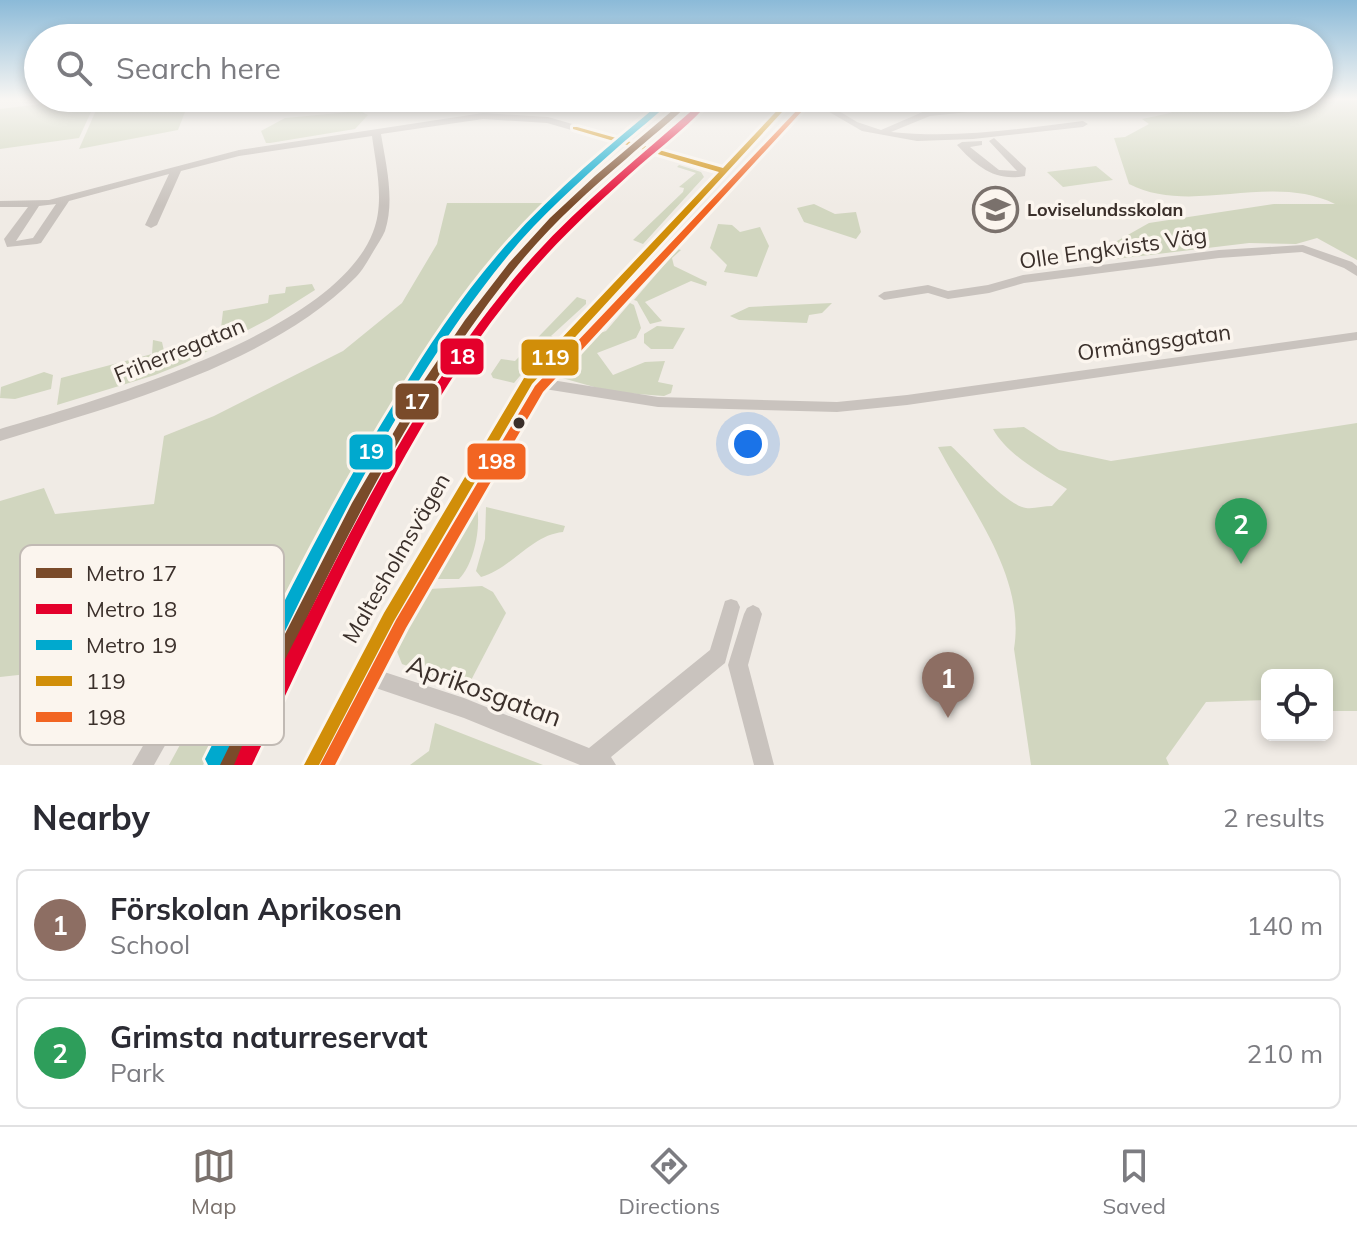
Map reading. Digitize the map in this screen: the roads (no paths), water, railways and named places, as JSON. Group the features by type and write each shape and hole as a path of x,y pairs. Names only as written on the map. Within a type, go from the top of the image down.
{"street":[{"path":"0,204 35,204 65,199 239,153 364,135"},
{"name":"Friherregatan","path":"0,435 208,365 260,340 305,312 337,287 365,256 378,234 383,180 376,135"},
{"path":"599,135 725,171"},
{"name":"Maltesholmsvägen","path":"311,765 358,673 528,381 758,135"},
{"path":"900,135 992,137 1022,170 1021,174 999,176 962,145 992,137 1008,135"},
{"path":"151,225 177,169"},
{"path":"35,204 10,239 11,245 37,241 65,199"},
{"name":"Olle Engkvists Väg","path":"884,296 928,289 948,295 989,289 1023,279 1259,249 1303,248 1352,269"},
{"name":"Ormängsgatan","path":"528,381 658,402 837,407 907,400 1357,336"},
{"name":"Aprikosgatan","path":"358,673 464,708 599,762 718,656 731,607"},
{"path":"753,614 738,665 764,765"},
{"path":"142,765 154,745"}],"metro line":[{"name":"19","path":"284,618 380,436 458,314 521,234 628,135"},
{"name":"17","path":"284,650 356,507 429,382 469,322 513,265 554,220 648,135"},
{"name":"18","path":"284,681 405,446 482,327 526,271 567,228 670,135"},
{"name":"19","path":"214,759 221,745"},
{"name":"17","path":"227,765 237,745"},
{"name":"18","path":"243,765 253,745"}],"place":[{"name":"Loviselundsskolan","path":"996,210"},
{"name":"Grimsta naturreservat","path":"1241,564"},
{"name":"Förskolan Aprikosen","path":"948,718"}]}
